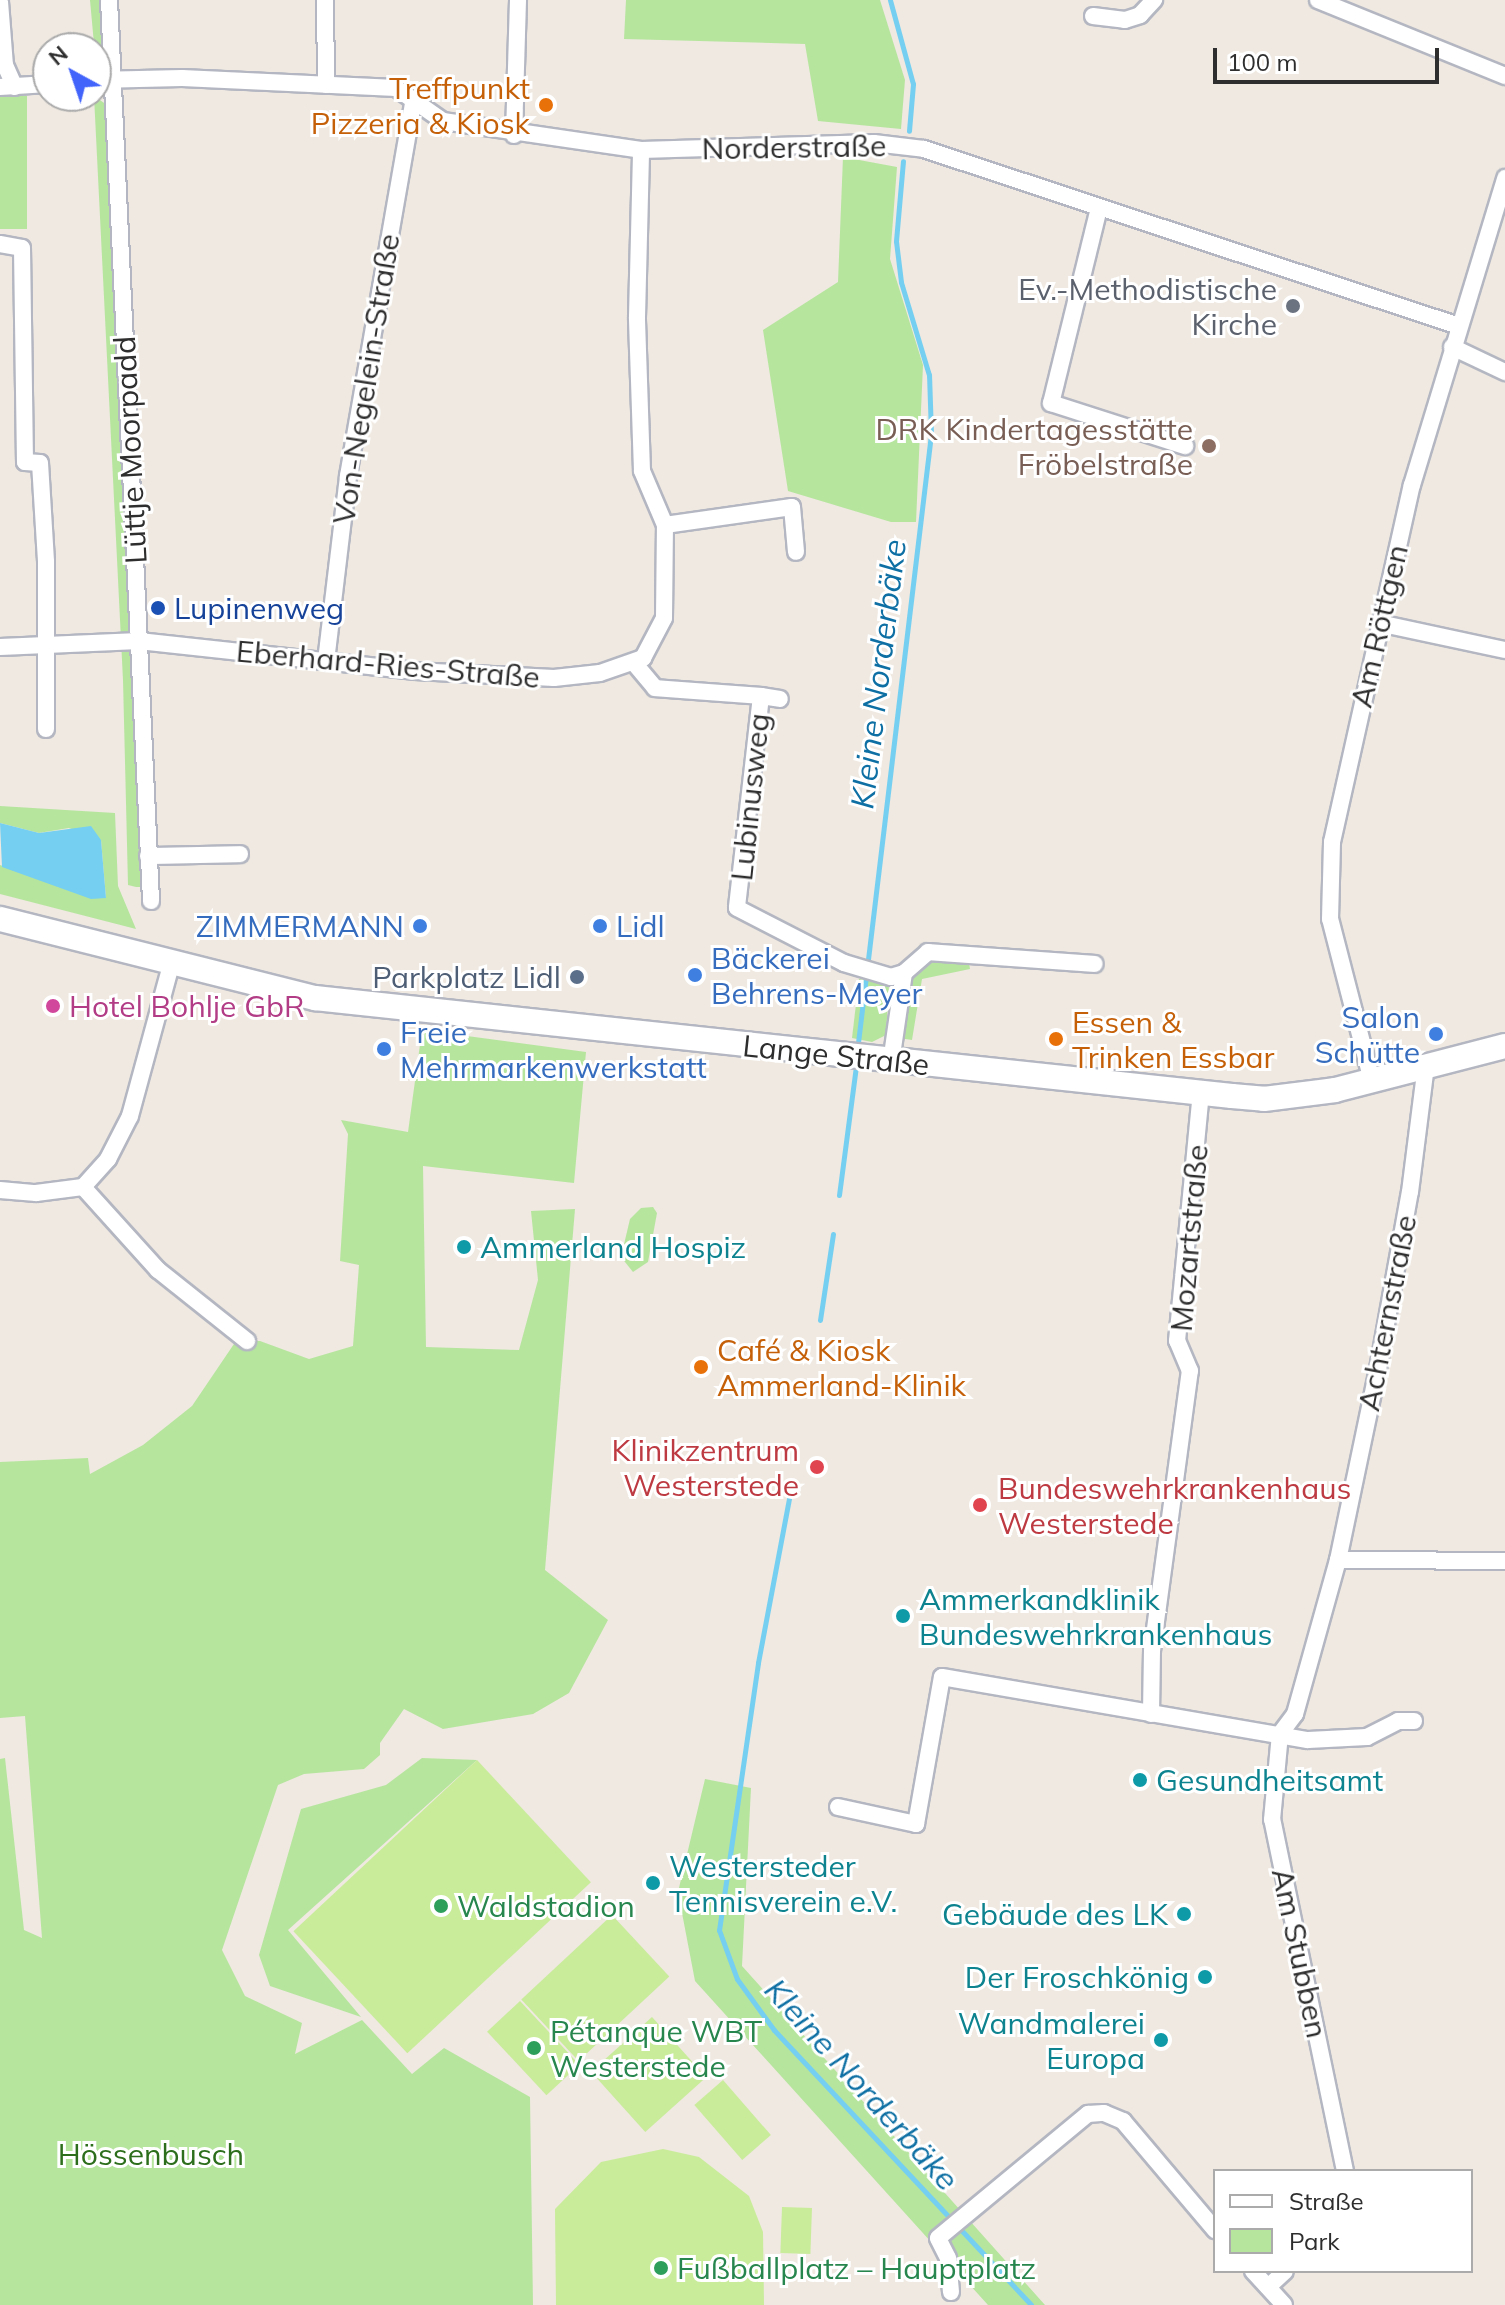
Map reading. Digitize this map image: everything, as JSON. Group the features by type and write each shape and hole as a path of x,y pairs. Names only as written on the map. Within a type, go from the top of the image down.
{"street":[{"name":"Lüttje Moorpadd","path":"107,32 109,0"},
{"path":"325,0 326,85"},
{"path":"514,135 518,0"},
{"path":"1093,16 1125,20 1140,15 1154,0"},
{"path":"1318,0 1505,76"},
{"path":"0,2 7,87 32,85"},
{"name":"Norderstraße","path":"112,79 396,88 443,121 514,135 641,150 887,144 924,149 1459,326"},
{"name":"Von-Negelein-Straße","path":"326,661 348,476 414,99"},
{"name":"Lüttje Moorpadd","path":"107,112 139,641 151,901"},
{"path":"635,664 654,646 664,618 665,525 642,471 637,317 641,150"},
{"name":"Am Röttgen","path":"1372,1081 1335,945 1328,883 1332,842 1379,623 1452,347 1505,178"},
{"path":"1099,208 1051,403 1185,446"},
{"path":"0,244 22,248 25,462 40,463 47,644 46,729"},
{"path":"1452,347 1505,372"},
{"path":"665,525 792,507 796,552"},
{"path":"1379,623 1505,650"},
{"path":"0,647 139,641"},
{"name":"Eberhard-Ries-Straße","path":"139,641 326,661 554,678 635,664"},
{"name":"Lubinusweg","path":"635,664 655,688 780,699"},
{"name":"Lubinusweg","path":"761,696 737,908 852,965 883,974 904,973"},
{"path":"148,856 240,854"},
{"name":"Lange Straße","path":"0,919 168,964 328,1000 1201,1094 1264,1099 1372,1081 1505,1046"},
{"path":"886,1061 904,973 928,952 1095,964"},
{"path":"0,1190 36,1193 83,1187 108,1159 130,1116 168,964"},
{"name":"Achternstraße","path":"1338,1560 1403,1237 1426,1066"},
{"name":"Mozartstraße","path":"1151,1714 1152,1651 1190,1371 1177,1341 1201,1094"},
{"path":"83,1187 158,1270 247,1341"},
{"path":"1338,1560 1505,1561"},
{"name":"Am Stubben","path":"1338,1560 1295,1714 1280,1734 1272,1820 1345,2169"},
{"path":"838,1807 916,1824 942,1677 1280,1734 1346,1740 1367,1737 1398,1721 1414,1721"},
{"path":"951,2292 948,2258 938,2238 1069,2126 1088,2114 1104,2113 1123,2121 1213,2228"},
{"path":"1255,2273 1284,2305"},
{"path":"1268,2287 1283,2273"}],"green space":[{"path":"90,0 101,0 102,32 93,32"},
{"path":"626,0 880,0 905,80 901,129 818,121 805,44 624,39"},
{"path":"0,96 27,96 27,229 0,229"},
{"path":"95,112 107,112 146,887 128,885 123,680"},
{"path":"843,157 897,167 890,259 923,365 916,522 891,522 788,491 763,330 838,282"},
{"path":"0,806 115,813 118,886 136,929 0,894 0,865 91,898 106,898 101,840 69,828 39,833 0,823"},
{"path":"931,959 969,963 970,969 922,979 912,1040 899,1038 910,976"},
{"path":"859,979 889,985 886,1035 872,1042 852,1038"},
{"name":"Hössenbusch","path":"422,1030 586,1052 574,1183 423,1166 426,1347 519,1350 538,1280 531,1211 575,1209 545,1570 608,1620 569,1693 533,1714 443,1729 404,1709 380,1743 380,1755 364,1769 304,1774 278,1785 222,1950 245,1996 302,2023 295,2054 362,2020 412,2074 444,2048 530,2097 533,2305 0,2305 0,1759 5,1758 24,1930 42,1938 25,1716 0,1718 0,1462 88,1458 90,1474 143,1445 192,1406 236,1341 260,1341 309,1359 353,1346 359,1265 340,1261 348,1134 341,1120 408,1132"},
{"path":"653,1207 657,1213 648,1262 633,1272 621,1257 630,1219 641,1208"},
{"path":"422,1758 477,1760 288,1930 361,2017 270,1986 259,1955 301,1809 386,1785"},
{"name":"Waldstadion","path":"477,1760 591,1882 407,2053 293,1931"},
{"path":"705,1779 751,1788 742,1966 1045,2305 988,2305 695,1981 678,1892"},
{"path":"612,1915 669,1976 579,2061 521,2000"},
{"name":"Pétanque WBT Westerstede","path":"520,2001 579,2065 546,2095 487,2032"},
{"path":"652,2017 706,2077 645,2132 591,2072"},
{"path":"723,2080 771,2135 742,2160 694,2105"},
{"path":"663,2149 699,2157 749,2196 763,2232 764,2305 556,2305 555,2209 601,2162"},
{"path":"782,2207 812,2208 810,2254 780,2253"}],"water":[{"path":"0,823 39,833 91,826 101,840 106,898 91,899 2,867"}],"waterway":[{"name":"Kleine Norderbäke","path":"890,0 913,84 909,131"},
{"name":"Kleine Norderbäke","path":"857,1051 931,434 929,375 901,282 896,241 903,161"},
{"name":"Kleine Norderbäke","path":"839,1195 856,1065"},
{"name":"Kleine Norderbäke","path":"820,1320 833,1234"},
{"name":"Kleine Norderbäke","path":"791,1488 758,1663 719,1930 737,1979 774,2030 1031,2305"}],"place":[{"name":"Treffpunkt Pizzeria & Kiosk","path":"546,105"},
{"name":"Ev.-Methodistische Kirche","path":"1293,306"},
{"name":"DRK Kindertagesstätte Fröbelstraße","path":"1209,446"},
{"name":"Lupinenweg","path":"158,608"},
{"name":"ZIMMERMANN","path":"420,926"},
{"name":"Lidl","path":"600,926"},
{"name":"Bäckerei Behrens-Meyer","path":"695,975"},
{"name":"Parkplatz Lidl","path":"577,977"},
{"name":"Hotel Bohlje GbR","path":"53,1006"},
{"name":"Salon Schütte","path":"1436,1034"},
{"name":"Essen & Trinken Essbar","path":"1056,1039"},
{"name":"Freie Mehrmarkenwerkstatt","path":"384,1049"},
{"name":"Ammerland Hospiz","path":"464,1247"},
{"name":"Café & Kiosk Ammerland-Klinik","path":"701,1367"},
{"name":"Klinikzentrum Westerstede","path":"817,1467"},
{"name":"Bundeswehrkrankenhaus Westerstede","path":"980,1505"},
{"name":"Ammerkandklinik Bundeswehrkrankenhaus","path":"903,1616"},
{"name":"Gesundheitsamt","path":"1140,1780"},
{"name":"Westersteder Tennisverein e.V.","path":"653,1883"},
{"name":"Waldstadion","path":"441,1906"},
{"name":"Gebäude des LK","path":"1184,1914"},
{"name":"Der Froschkönig","path":"1205,1977"},
{"name":"Wandmalerei Europa","path":"1161,2040"},
{"name":"Pétanque WBT Westerstede","path":"534,2048"},
{"name":"Fußballplatz – Hauptplatz","path":"661,2268"}]}
